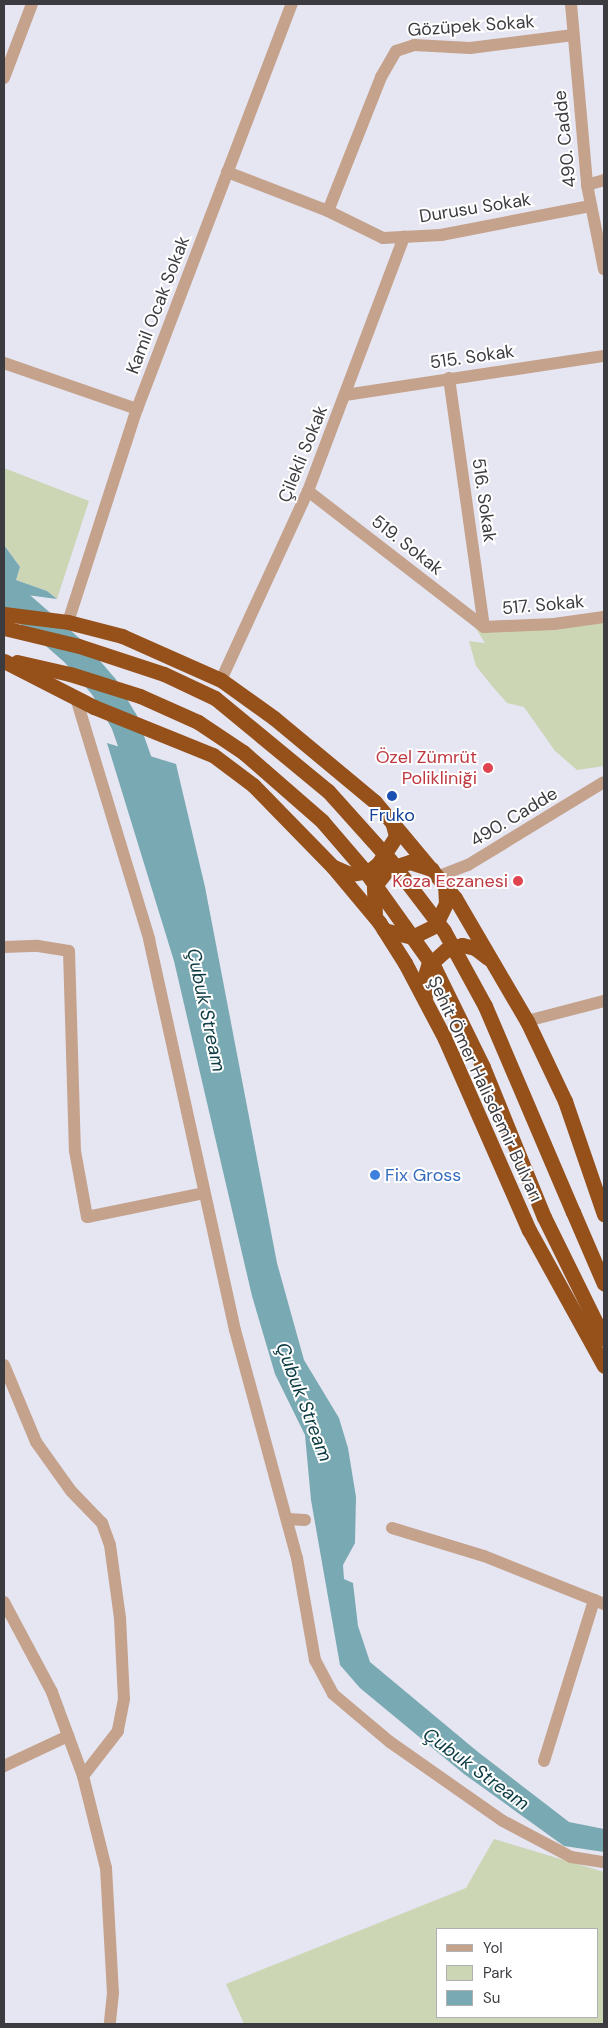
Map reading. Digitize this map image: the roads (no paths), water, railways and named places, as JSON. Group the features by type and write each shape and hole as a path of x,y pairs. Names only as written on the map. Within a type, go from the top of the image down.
{"highway":[{"path":"4,614 62,622 122,636 222,680 331,764 391,819 439,877 493,962 527,1021 565,1101 604,1214"},
{"name":"Şehit Ömer Halisdemir Bulvarı","path":"4,628 79,646 136,665 215,698 328,791 390,860 444,931 485,1006 604,1284"},
{"name":"Şehit Ömer Halisdemir Bulvarı","path":"4,660 70,674 140,696 198,722 243,752 322,821 365,871 435,969 483,1067 544,1217 604,1339"},
{"name":"Şehit Ömer Halisdemir Bulvarı","path":"4,660 94,707 165,734 213,755 253,785 331,864 375,916 425,1000 493,1144 529,1230 604,1366"},
{"path":"331,864 350,874 369,871 378,864 396,836 391,819"},
{"path":"375,916 374,888 388,869 410,862 439,877 446,903 435,926 412,937 384,930"},
{"path":"425,1000 423,982 428,966 446,950 462,945 475,948 493,962"}],"street":[{"path":"4,78 32,4"},
{"name":"Kamil Ocak Sokak","path":"62,622 137,409 292,4"},
{"name":"490. Cadde","path":"571,4 587,185 604,269"},
{"name":"Gözüpek Sokak","path":"328,211 381,77 396,51 414,45 470,48 573,35"},
{"name":"Durusu Sokak","path":"227,172 328,211 383,238 441,235 590,206"},
{"path":"587,185 604,180"},
{"name":"Çilekli Sokak","path":"222,680 308,491 404,237"},
{"name":"515. Sokak","path":"345,395 604,356"},
{"path":"4,363 137,409"},
{"name":"516. Sokak","path":"449,378 484,627"},
{"name":"519. Sokak","path":"308,491 484,627"},
{"name":"517. Sokak","path":"484,627 554,624 604,618"},
{"path":"76,698 149,939 235,1330 288,1519 315,1660 333,1694 390,1742 503,1821 571,1857 604,1862"},
{"name":"490. Cadde","path":"439,877 468,865 604,782"},
{"path":"4,947 38,946 69,951 75,1151 87,1217 204,1193"},
{"path":"527,1021 604,1001"},
{"path":"4,1365 36,1442 71,1491 102,1522 110,1545 120,1618 124,1699 118,1731 82,1776"},
{"path":"288,1519 305,1520"},
{"path":"392,1528 484,1556 599,1602 544,1761"},
{"path":"4,1602 52,1692 82,1776 106,1868 113,1992 110,2024"},
{"path":"4,1766 68,1736"}],"water":[{"path":"4,545 20,567 16,580 47,591 57,599 4,592"},
{"name":"Çubuk Stream","path":"107,743 176,764 205,887 277,1263 304,1360 339,1418 348,1448 356,1497 355,1543 343,1565 344,1579 353,1583 358,1626 370,1662 478,1752 569,1822 604,1829 604,1852 564,1846 464,1774 360,1688 340,1665 311,1500 305,1435 275,1374 252,1296 174,961"}],"waterway":[{"path":"4,591 75,653 104,687 124,721 147,787"}],"place":[{"name":"Özel Zümrüt Polikliniği","path":"488,768"},
{"name":"Fruko","path":"392,796"},
{"name":"Koza Eczanesi","path":"518,881"},
{"name":"Fix Gross","path":"375,1175"}]}
